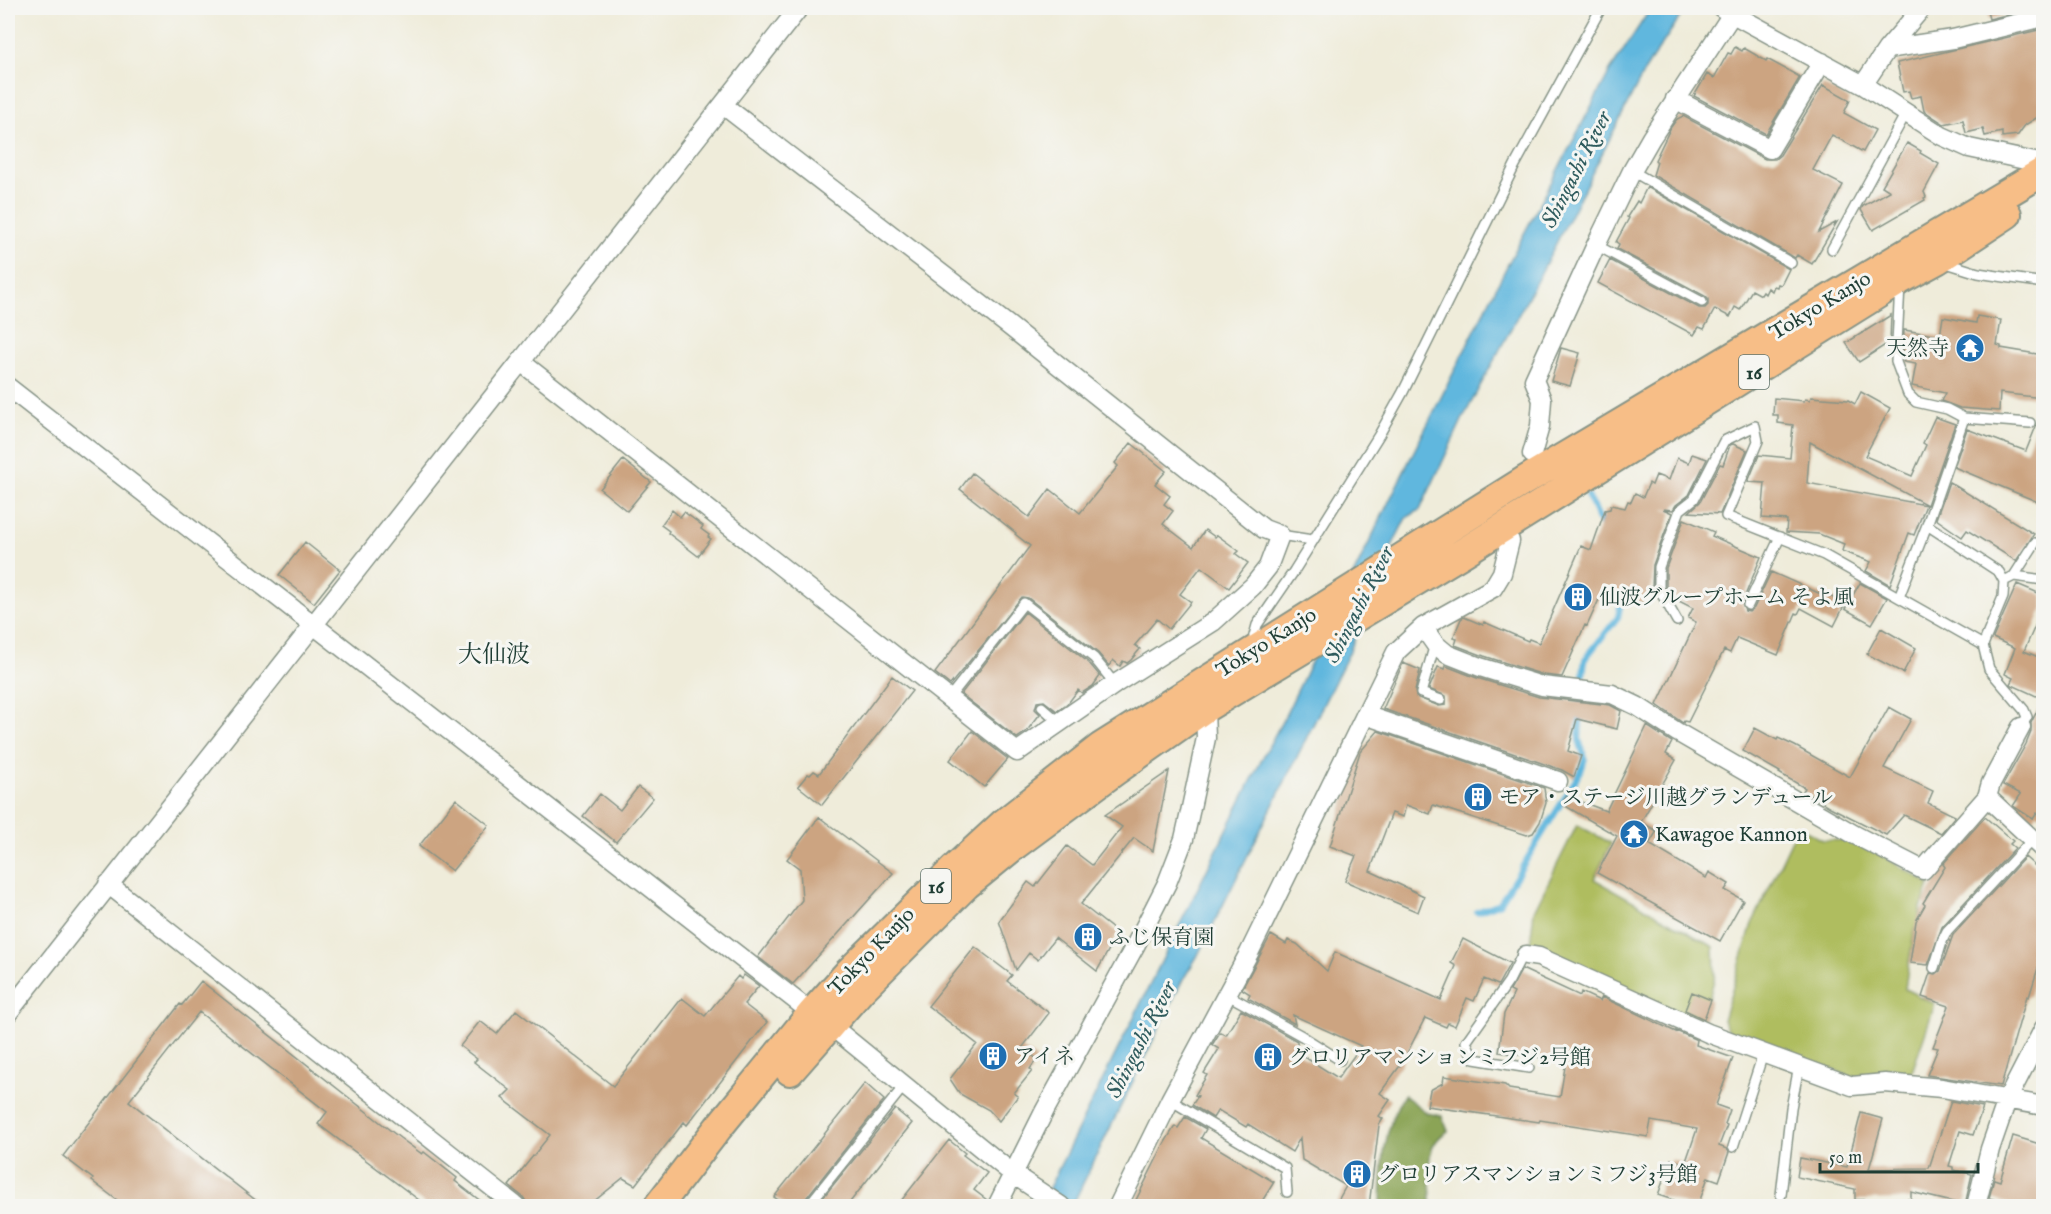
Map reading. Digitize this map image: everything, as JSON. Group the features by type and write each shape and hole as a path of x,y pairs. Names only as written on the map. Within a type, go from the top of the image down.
{"highway":[{"name":"Tokyo Kanjo","path":"658,1206 718,1128 821,1019 861,990 966,885 1015,845 1205,708 1253,665 1278,634 1487,504 2043,171"},
{"name":"Tokyo Kanjo","path":"682,1206 799,1060 848,973 904,917 1004,824 1101,747 1464,552 1900,280 1937,260 2043,190"}],"street":[{"path":"8,1013 799,8"},
{"path":"1863,85 1887,49 1922,8"},
{"path":"1532,454 1542,400 1531,384 1632,171 1729,10 1863,85 1942,136 1969,148 2043,164"},
{"path":"1887,49 1953,39 2043,17"},
{"path":"1675,99 1770,149 1822,62"},
{"path":"521,362 1017,752 1115,684 1213,622 1253,586 1268,567 1280,535 1264,529 1008,325 723,105"},
{"path":"8,387 821,1019 1018,1178 1061,1206"},
{"path":"1118,1206 1170,1100 1228,995 1396,652 1423,627 1493,588 1502,573 1510,541"},
{"path":"1423,627 1435,644 1447,654 1515,679 1542,686 1612,694 1637,706 1677,732 1855,835 1923,870 1987,797 1991,783 2021,727"},
{"path":"997,1206 1018,1178 1045,1110 1167,883 1184,839 1189,817 1206,738 1205,708"},
{"path":"1365,715 1558,781"},
{"path":"1987,797 2038,845"},
{"path":"108,884 516,1206"},
{"path":"1526,955 1539,957 1708,1033 1852,1086 1885,1083 1942,1088 2043,1106"},
{"path":"1976,1206 1990,1149 2007,1100 2043,1028"}],"lane":[{"path":"1253,665 1257,625 1379,435 1403,392 1515,165 1601,8"},
{"path":"1832,249 1906,113"},
{"path":"1632,171 1791,263"},
{"path":"1596,245 1702,302"},
{"path":"1937,260 1978,273 2043,283"},
{"path":"1900,280 1896,362 1908,394 1916,402 1947,409 1964,418 2030,423"},
{"path":"1899,597 1964,418"},
{"path":"1677,621 1659,589 1659,567 1680,510 1694,499 1724,441 1755,426 1758,441 1726,516 1824,555 1944,625 1983,645"},
{"path":"1927,525 1999,572 2004,581 2003,597 1983,645 1989,669 2028,717 2021,727"},
{"path":"1280,535 1312,540"},
{"path":"1748,605 1780,537"},
{"path":"2004,581 2014,576 2035,543"},
{"path":"2014,576 2043,580"},
{"path":"949,698 1024,603 1094,658 1115,684"},
{"path":"1435,644 1421,693 1441,700"},
{"path":"1042,707 1060,723"},
{"path":"1934,968 1947,932 2038,845"},
{"path":"1526,955 1520,959 1509,981 1466,1042 1474,1059 1528,1068"},
{"path":"1228,995 1340,1060"},
{"path":"1733,1147 1762,1054"},
{"path":"1781,1196 1791,1108 1799,1066"},
{"path":"808,1206 904,1086"},
{"path":"1170,1100 1285,1168 1287,1192"}],"green space":[{"path":"1577,825 1611,843 1594,879 1714,947 1715,976 1703,1022 1680,1014 1530,945 1534,911"},
{"path":"1798,827 1823,840 1857,841 1930,884 1917,922 1905,989 1935,1004 1910,1078 1884,1074 1852,1077 1728,1032 1723,1020 1752,924"},
{"path":"1404,1095 1427,1113 1442,1116 1448,1131 1434,1145 1429,1162 1431,1201 1434,1206 1381,1206 1387,1135"}],"water":[{"name":"Shingashi River","path":"1651,8 1686,8 1645,70 1543,269 1463,418 1420,510 1406,518 1387,556 1349,653 1197,957 1182,981 1072,1206 1040,1206 1509,262 1610,71"}],"building":[{"path":"2001,8 2035,8 1989,19 1987,11"},
{"path":"2043,29 2043,114 2025,125 2018,135 2002,137 2002,132 1985,136 1983,129 1966,133 1963,120 1944,124 1924,111 1921,96 1911,98 1909,91 1903,92 1897,63"},
{"path":"1735,47 1742,51 1744,48 1800,77 1766,134 1694,96 1707,74 1714,78 1728,53 1731,54"},
{"path":"1823,85 1850,100 1844,113 1875,130 1863,152 1832,135 1813,170 1843,185 1819,232 1837,222 1812,264 1797,255 1795,258 1653,175 1657,162 1655,160 1671,127 1677,119 1683,116 1765,159 1775,159 1780,155"},
{"path":"1907,143 1939,164 1924,192 1925,200 1873,230 1861,210 1863,206 1890,191 1882,186"},
{"path":"1647,187 1789,269 1781,285 1774,286 1772,291 1768,288 1765,294 1763,292 1761,295 1752,290 1740,310 1735,307 1730,317 1715,309 1704,329 1699,327 1694,335 1598,283 1610,260 1699,308 1705,308 1708,305 1708,299 1705,296 1617,249 1619,244 1616,242 1629,218 1627,217 1637,201 1639,203"},
{"path":"1891,315 1890,342 1859,362 1846,343"},
{"path":"1977,316 2001,320 1997,345 2001,348 2043,355 2043,398 2000,393 1999,411 1960,408 1941,401 1945,393 1912,386 1916,364 1903,360 1904,330 1940,336 1943,317 1976,323"},
{"path":"1561,348 1580,353 1570,386 1551,381"},
{"path":"1861,392 1890,408 1865,456 1912,476 1935,417 1955,424 1927,505 1810,442 1807,483 1926,505 1914,535 1909,533 1890,585 1866,571 1871,562 1842,551 1844,544 1819,534 1786,532 1787,520 1762,518 1765,483 1748,482 1759,455 1790,458 1793,425 1778,423 1778,415 1773,415 1774,398 1804,401 1805,399 1810,400 1811,397 1848,400 1855,404"},
{"path":"2043,409 2043,504 1954,467 1967,429 2026,451"},
{"path":"1131,443 1166,471 1155,484 1170,496 1164,504 1173,511 1163,524 1193,547 1205,530 1215,537 1217,535 1239,551 1236,554 1248,563 1229,588 1201,567 1180,594 1191,602 1169,629 1157,619 1135,645 1140,649 1131,660 1127,663 1123,661 1120,666 1113,660 1109,666 1098,653 1028,598 1022,597 950,685 935,673 1030,546 960,489 972,473 1029,517 1050,489 1080,513 1118,466 1115,463"},
{"path":"1733,444 1747,450 1720,514 1689,512 1700,502 1720,464 1723,465 1730,445"},
{"path":"1692,454 1707,459 1689,495 1673,510 1663,509 1672,513 1653,565 1652,588 1650,587 1647,604 1601,595 1562,677 1544,675 1455,645 1457,639 1453,638 1464,617 1483,625 1484,622 1528,641 1529,639 1539,643 1581,546 1591,550 1605,510 1610,509 1611,505 1625,508 1635,493 1643,497 1649,483 1652,485 1656,475 1669,480 1677,458 1689,463"},
{"path":"623,460 651,482 627,511 600,489"},
{"path":"1949,482 2034,534 2016,561 1967,530 1962,537 1936,519"},
{"path":"672,510 680,517 684,512 703,526 701,529 709,535 711,539 698,556 661,525"},
{"path":"1684,519 1714,532 1712,536 1761,557 1742,603 1745,611 1749,612 1754,608 1771,572 1845,604 1834,626 1801,608 1798,614 1796,613 1778,655 1737,638 1730,653 1724,650 1688,722 1683,723 1657,705 1696,622 1688,618 1693,608 1671,597 1666,587 1666,568"},
{"path":"305,542 340,570 314,603 279,575"},
{"path":"1860,583 1887,598 1872,624 1845,609"},
{"path":"2017,584 2043,595 2043,608 2024,651 2043,659 2043,699 2010,684 2013,678 2005,674 2015,648 1993,638"},
{"path":"1025,612 1089,663 1100,676 1093,686 1082,693 1078,690 1069,702 1057,711 1044,701 1037,702 1035,709 1040,714 1026,732 1017,738 961,694"},
{"path":"1881,628 1916,648 1903,673 1867,654"},
{"path":"1403,663 1420,670 1415,691 1416,697 1439,706 1446,705 1446,696 1429,689 1438,667 1445,669 1446,666 1539,697 1610,705 1621,711 1617,729 1577,719 1568,751 1581,756 1574,777 1562,770 1383,709"},
{"path":"892,676 912,691 822,805 798,786 808,774 814,771 819,774"},
{"path":"2043,699 2043,817 2037,813 2033,819 2013,806 2021,794 2003,785 2026,744 2031,732 2031,723"},
{"path":"1889,707 1911,719 1884,768 1933,791 1928,803 1955,816 1941,833 1904,815 1886,835 1830,807 1803,791 1805,788 1743,751 1755,728 1777,740 1778,738 1795,746 1850,777"},
{"name":"Kawagoe Kannon","path":"1647,726 1672,742 1666,754 1676,760 1641,822 1657,831 1649,844 1706,878 1709,872 1729,884 1725,890 1743,900 1720,941 1597,873 1617,836 1562,804 1566,796 1606,811"},
{"path":"972,731 1008,759 984,787 950,760"},
{"name":"モア・ステージ川越グランデュール","path":"1378,731 1544,788 1546,803 1540,822 1533,833 1527,835 1433,805 1430,814 1406,805 1403,817 1392,813 1370,871 1424,896 1418,912 1345,881 1356,856 1330,846 1360,752"},
{"path":"1169,771 1153,851 1134,838 1081,904 1118,933 1097,971 1055,938 1038,960 1029,953 1016,970 999,921 1028,882 1035,887 1067,846 1092,865 1122,827 1105,815"},
{"path":"638,787 653,798 616,842 583,816 600,794 620,810"},
{"path":"456,799 489,825 452,871 419,846"},
{"path":"819,817 893,873 793,984 758,957 802,900 800,869 787,859"},
{"path":"1985,817 2013,841 2010,844 2015,848 1942,927 1928,965 1910,963 1916,921 1925,905 1923,903 1945,867 1943,864"},
{"path":"2025,857 2043,873 2043,952 2029,997 2027,996 2001,1086 1927,1075 1938,1048 1933,1047 1949,1006 1922,997 1930,973 1936,974 1940,971 1953,935"},
{"path":"1271,935 1286,944 1288,940 1297,944 1327,971 1335,952 1441,1000 1456,966 1451,963 1463,939 1510,963 1498,985 1484,979 1474,1001 1467,998 1455,1026 1448,1023 1446,1027 1425,1018 1402,1063 1380,1093 1390,1100 1379,1116 1383,1119 1379,1125 1369,1206 1335,1206 1346,1186 1302,1160 1300,1138 1292,1152 1248,1124 1246,1127 1218,1110 1213,1118 1192,1105 1207,1075 1204,1073 1219,1049 1212,1045 1220,1032 1226,1035 1241,1010 1297,1041 1298,1053 1338,1078 1361,1046 1293,1015 1295,1024 1248,998 1250,994 1242,989"},
{"path":"975,947 1012,975 1007,981 1049,1013 1022,1048 1037,1059 1030,1069 1032,1071 1014,1093 1018,1096 999,1121 989,1110 960,1094 950,1079 977,1044 928,1006"},
{"path":"1522,969 1580,996 1581,992 1600,1001 1602,997 1697,1040 1696,1045 1733,1058 1716,1105 1730,1110 1719,1146 1729,1152 1719,1181 1708,1177 1698,1206 1691,1206 1658,1195 1671,1159 1685,1164 1697,1129 1651,1121 1648,1137 1540,1120 1539,1122 1427,1106 1430,1090 1443,1083 1444,1076 1505,1085 1509,1089 1560,1097 1566,1061 1499,1052 1504,1014 1514,993 1510,991"},
{"path":"744,975 759,986 744,1004 767,1022 687,1125 684,1122 635,1185 623,1178 588,1206 529,1206 523,1197 509,1186 550,1135 502,1098 510,1090 474,1062 477,1059 460,1046 480,1021 497,1034 516,1010 613,1086 682,998 705,1016 738,976 741,979"},
{"path":"201,981 400,1138 422,1154 424,1152 457,1178 455,1181 487,1206 427,1206 318,1124 327,1112 199,1012 129,1101 263,1206 125,1206 92,1181 93,1179 63,1156 180,1004 182,1005"},
{"path":"1692,992 1711,1000 1704,1019 1685,1010"},
{"path":"865,1083 884,1100 801,1206 787,1206 774,1197"},
{"path":"1951,1101 1983,1107 1973,1135 1960,1131 1949,1166 1953,1167 1953,1170 1972,1174 1965,1205 1911,1192 1911,1199 1855,1200 1855,1189 1797,1177 1800,1158 1847,1167 1861,1113 1883,1119 1869,1169 1929,1168"},
{"path":"895,1109 912,1123 847,1206 816,1206"},
{"path":"1185,1117 1206,1129 1201,1138 1274,1182 1259,1206 1133,1206 1164,1144 1175,1126 1178,1128"},
{"path":"2013,1136 2043,1145 2043,1206 2016,1206 1989,1198 1994,1179 2000,1181"},
{"path":"949,1140 965,1153 963,1155 987,1173 974,1190 987,1200 986,1206 897,1206"}],"waterway":[{"path":"1588,496 1603,529"},
{"path":"1582,683 1585,659 1618,617 1623,591"},
{"path":"1477,912 1500,903 1581,771 1585,758 1579,740 1581,700"}],"place":[{"name":"天然寺","path":"1970,348"},
{"name":"仙波グループホーム そよ風","path":"1578,597"},
{"name":"モア・ステージ川越グランデュール","path":"1478,797"},
{"name":"Kawagoe Kannon","path":"1634,834"},
{"name":"ふじ保育園","path":"1088,937"},
{"name":"アイネ","path":"993,1056"},
{"name":"グロリアマンションミフジ2号館","path":"1268,1057"},
{"name":"グロリアスマンションミフジ3号館","path":"1357,1174"}],"district":[{"name":"大仙波","path":"494,654"}]}
